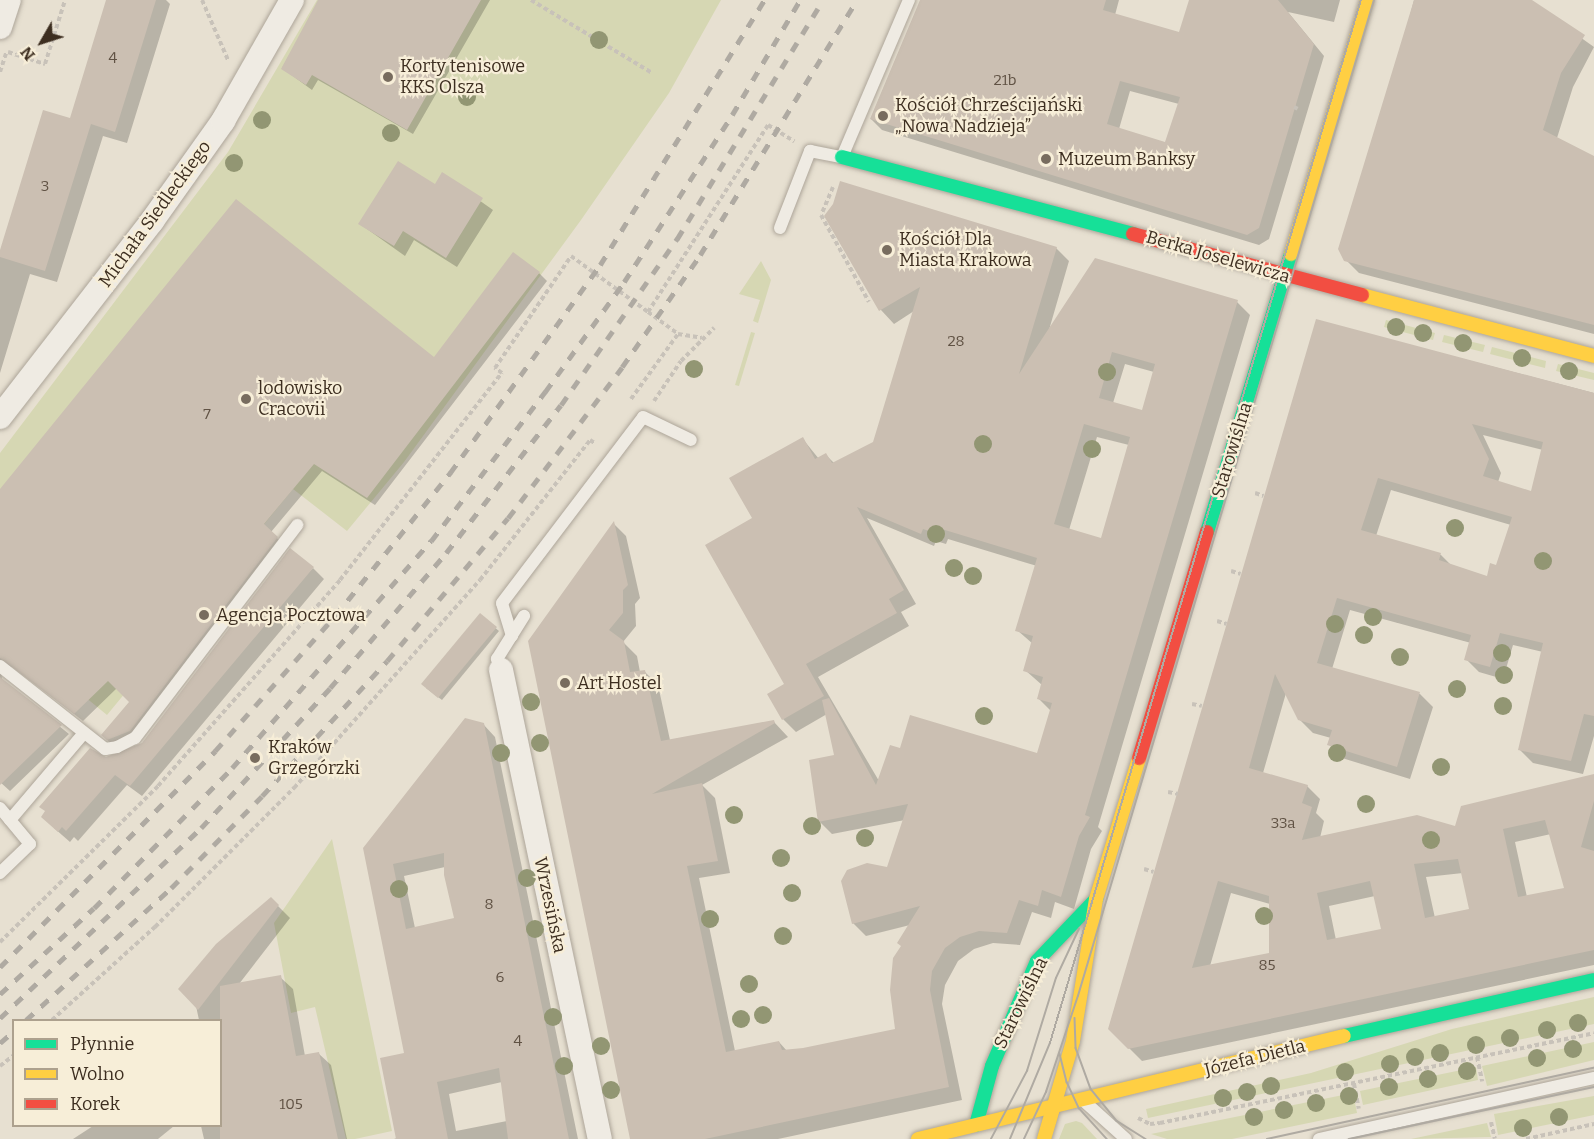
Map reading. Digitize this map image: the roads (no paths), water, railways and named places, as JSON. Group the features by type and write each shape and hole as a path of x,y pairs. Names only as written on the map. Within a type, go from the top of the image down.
{"street":[{"path":"0,27 9,0"},
{"name":"Michała Siedleckiego","path":"0,417 152,221 223,121 292,0"},
{"name":"Starowiślna","path":"1044,1139 1073,1041 1096,899 1367,0"},
{"name":"Berka Joselewicza","path":"842,157 1594,356"},
{"name":"Wrzesińska","path":"501,670 600,1139"},
{"name":"Starowiślna","path":"976,1125 992,1066 1038,961 1096,899"},
{"name":"Józefa Dietla","path":"918,1139 1333,1038 1594,980"}],"lane":[{"path":"780,228 810,151 842,157 909,0"},
{"path":"512,636 502,603 643,417 691,440"},
{"path":"0,666 105,749 135,738 297,525"},
{"path":"501,670 497,659 524,616"},
{"path":"10,820 84,733"},
{"path":"0,808 30,844 0,873"},
{"path":"1319,1139 1594,1078"},
{"path":"1083,1100 1126,1139"}],"tram line":[{"path":"1010,1139 1050,1043 1361,0"},
{"path":"1024,1139 1046,1092 1078,996 1374,0"},
{"path":"991,1139 1027,1071 1056,978 1079,929"},
{"path":"1075,1018 1076,1048 1091,1089 1117,1121 1146,1139"},
{"path":"1060,1054 1067,1082 1079,1108 1107,1139"},
{"path":"1267,1139 1594,1068"},
{"path":"1349,1139 1594,1087"}],"railway":[{"path":"0,967 215,751 335,616 450,473 600,265 764,0"},
{"path":"0,994 94,908 232,768 431,541 545,392 624,282 732,115 800,0"},
{"path":"0,1018 201,828 330,688 446,553 561,405 677,239 823,0"},
{"path":"27,1019 171,888 262,796 387,661 508,518 622,367 700,255 857,0"},
{"path":"0,1043 12,1033"}],"place":[{"name":"Korty tenisowe KKS Olsza","path":"388,77"},
{"name":"Kościół Chrześcijański „Nowa Nadzieja”","path":"883,116"},
{"name":"Muzeum Banksy","path":"1046,159"},
{"name":"Kościół Dla Miasta Krakowa","path":"887,250"},
{"name":"lodowisko Cracovii","path":"246,399"},
{"name":"Agencja Pocztowa","path":"204,615"},
{"name":"Art Hostel","path":"565,683"},
{"name":"Kraków Grzegórzki","path":"255,758"}]}
